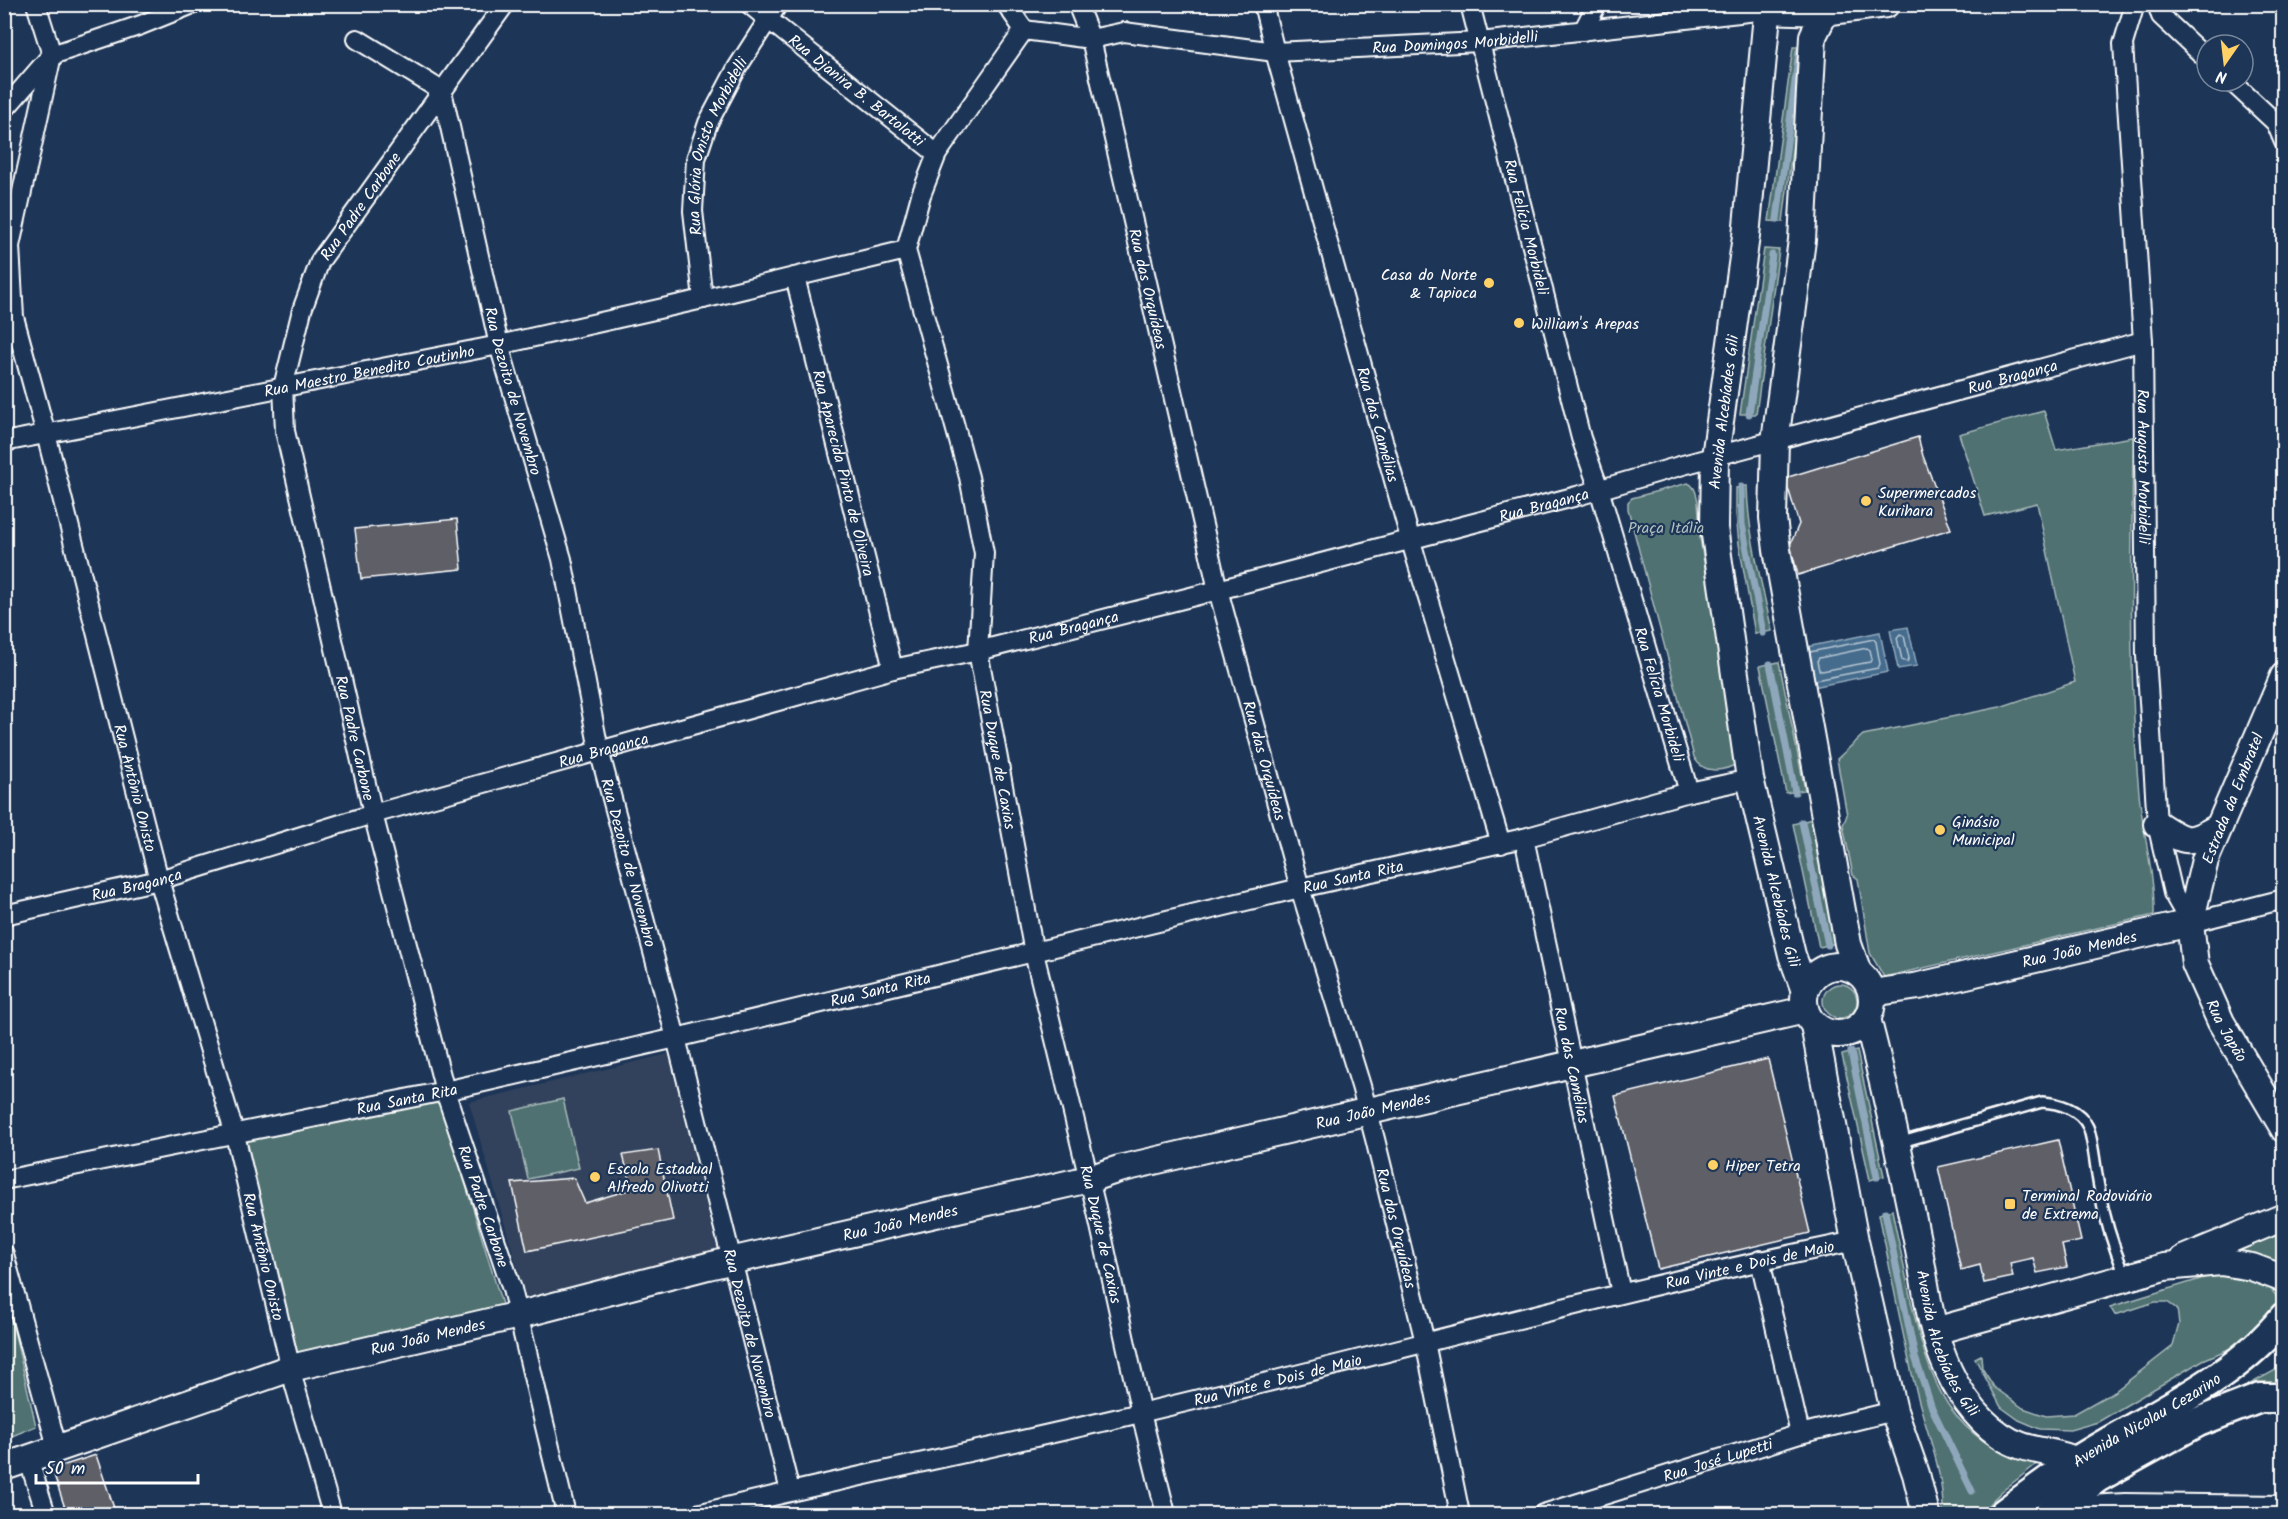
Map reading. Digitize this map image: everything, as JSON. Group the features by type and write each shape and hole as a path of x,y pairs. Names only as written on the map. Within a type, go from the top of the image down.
{"main road":[{"name":"Avenida Nicolau Cezarino","path":"2003,1515 2077,1461 2228,1369 2274,1329 2283,1317"},
{"name":"Avenida Nicolau Cezarino","path":"2051,1513 2097,1478 2198,1422 2260,1398 2283,1398"}],"street":[{"path":"36,4 52,55"},
{"path":"4,110 52,55 141,25 193,4"},
{"name":"Rua Padre Carbone","path":"505,4 320,261 302,310 284,387 285,431 373,814 446,1091 519,1315 566,1515"},
{"name":"Rua Djanira B. Bartolotti","path":"749,4 937,154"},
{"name":"Rua Glória Onisto Morbidelli","path":"703,299 693,211 696,159 708,123 737,68 778,4"},
{"path":"906,250 921,195 937,154 1024,30 1006,4"},
{"name":"Rua das Orquídeas","path":"1077,4 1091,39 1218,590 1300,888 1367,1111 1425,1342 1460,1515"},
{"name":"Rua das Camélias","path":"1263,4 1410,538 1501,844"},
{"name":"Rua Felícia Morbideli","path":"1470,4 1581,438 1599,489 1689,792"},
{"path":"1583,31 1597,4"},
{"name":"Rua Domingos Morbidelli","path":"1024,30 1091,39 1124,32 1275,52 1480,42 1767,7 1826,8 1886,4"},
{"name":"Rua Augusto Morbidelli","path":"2134,4 2123,44 2143,341 2146,656 2157,824 2173,893 2190,923"},
{"path":"2157,4 2161,16 2195,48"},
{"name":"Avenida Alcebíades Gili","path":"1767,7 1746,236 1715,457 1714,528 1735,660 1750,778 1792,956 1808,1009 1855,1241 1894,1411 1916,1474 1926,1515"},
{"path":"1826,8 1812,36 1802,240 1775,441 1773,518 1848,944 1865,983 1871,1010 1861,1026 1842,1034 1822,1030 1808,1009 1809,981 1817,973 1838,966 1849,967 1865,983"},
{"path":"357,39 442,91"},
{"name":"Rua Antônio Onisto","path":"52,55 10,246 14,317 46,434 159,880 235,1135 291,1368 332,1515"},
{"name":"Rua Dezoito de Novembro","path":"442,91 499,345 562,560 598,750 676,1038 790,1491"},
{"path":"2244,93 2276,123 2283,142"},
{"name":"Rua Maestro Benedito Coutinho","path":"4,442 499,345 906,250"},
{"name":"Rua Duque de Caxias","path":"906,250 969,477 984,553 978,651 1034,953 1089,1179 1166,1515"},
{"name":"Rua Aparecida Pinto de Oliveira","path":"795,277 893,669"},
{"name":"Rua Bragança","path":"4,915 159,880 373,814 893,669 978,651 1218,590 2143,341"},
{"name":"Estrada da Embratel","path":"2190,923 2205,860 2217,828 2283,676"},
{"name":"Rua Santa Rita","path":"4,1180 446,1091 1300,888 1501,844 1689,792 1750,778"},
{"path":"2157,824 2175,836 2187,840 2197,839 2217,828"},
{"name":"Rua das Camélias","path":"1524,838 1621,1293"},
{"name":"Rua João Mendes","path":"1865,983 1919,986 2283,899"},
{"name":"Rua Japão","path":"2190,923 2195,964 2221,1022 2283,1130"},
{"name":"Rua João Mendes","path":"4,1467 291,1368 519,1315 733,1261 1089,1179 1119,1169 1808,1009"},
{"name":"Avenida Alcebíades Gili","path":"1868,1018 1943,1359 1956,1384 1982,1419 2000,1435 2019,1446 2061,1455 2077,1461"},
{"path":"1935,1331 2164,1267 2283,1217"},
{"name":"Rua Vinte e Dois de Maio","path":"697,1515 790,1491 1141,1413 1760,1260 1855,1241"},
{"path":"4,1254 57,1447"},
{"path":"1760,1260 1800,1434"},
{"path":"2164,1267 2221,1262 2252,1267 2283,1279"},
{"name":"Rua José Lupetti","path":"1543,1515 1800,1434 1894,1411"},
{"path":"28,1458 46,1515"},
{"path":"2051,1513 2125,1507 2283,1509"}],"lane":[{"path":"1896,1143 2042,1102 2060,1104 2075,1112 2088,1127 2103,1212 2112,1244 2126,1277"}],"shaded area":[{"name":"Escola Estadual Alfredo Olivotti","path":"668,1054 718,1252 526,1297 469,1102"}],"green space":[{"path":"1793,47 1805,47 1783,222 1769,221"},
{"path":"1764,249 1779,250 1756,414 1740,414"},
{"path":"2044,411 2056,450 2133,437 2133,704 2139,793 2153,884 2154,915 1884,977 1870,953 1858,879 1853,875 1843,825 1847,815 1837,759 1863,735 2000,707 2075,682 2037,503 1985,516 1959,434"},
{"name":"Praça Itália","path":"1688,483 1696,492 1704,564 1743,748 1740,762 1721,770 1703,767 1694,757 1628,509 1628,502 1632,498"},
{"path":"1747,486 1753,541 1772,631 1755,634 1736,514 1736,488"},
{"path":"1779,662 1805,790 1786,793 1760,666"},
{"path":"1812,819 1837,943 1819,947 1793,824"},
{"path":"1840,984 1852,989 1857,1001 1852,1013 1840,1018 1828,1013 1823,1001 1828,989"},
{"path":"1857,1051 1884,1176 1870,1180 1842,1055"},
{"path":"440,1099 504,1311 294,1359 245,1140"},
{"path":"563,1099 579,1168 528,1179 512,1111"},
{"path":"1892,1210 1918,1330 1936,1382 1948,1404 1963,1424 1983,1441 2008,1454 2038,1463 2001,1492 1979,1514 1943,1514 1938,1467 1911,1368 1879,1214"},
{"path":"2280,1229 2283,1231 2283,1268 2260,1255 2217,1251"},
{"path":"2227,1273 2246,1276 2262,1282 2275,1294 2282,1311 2266,1333 2203,1360 2098,1422 2070,1430 2040,1429 2019,1420 2001,1407 1975,1358 1981,1355 1982,1368 1994,1387 2023,1408 2046,1416 2074,1414 2115,1391 2173,1346 2179,1324 2177,1309 2167,1302 2155,1302 2115,1315 2110,1307"},
{"path":"4,1287 36,1426 5,1439 4,1439"},
{"path":"2283,1363 2283,1394 2166,1430 2274,1371"}],"water":[{"path":"1908,627 1917,666 1898,669 1890,630"},
{"path":"1880,632 1888,672 1808,688 1801,648"}],"building":[{"name":"Supermercados Kurihara","path":"1918,437 1951,529 1798,575 1790,545 1799,524 1785,478"},
{"path":"457,519 462,569 361,579 355,529"},
{"name":"Hiper Tetra","path":"1768,1059 1810,1233 1658,1269 1615,1096"},
{"name":"Terminal Rodoviário de Extrema","path":"2058,1140 2081,1241 2062,1245 2067,1267 2037,1273 2033,1258 2010,1263 2013,1277 1984,1283 1980,1265 1961,1270 1938,1167"},
{"path":"658,1150 673,1220 527,1251 512,1183 574,1178 585,1203 632,1189 623,1155"},
{"path":"96,1455 116,1514 67,1514 52,1469"}],"waterway":[{"path":"1777,219 1799,51"},
{"path":"1749,414 1772,255"},
{"path":"1741,487 1742,524 1763,633"},
{"path":"1770,664 1795,792"},
{"path":"1802,822 1828,945"},
{"path":"1851,1052 1877,1177"},
{"path":"1885,1212 1915,1357 1932,1408 1972,1491"}],"place":[{"name":"Casa do Norte & Tapioca","path":"1489,283"},
{"name":"William's Arepas","path":"1519,323"},
{"name":"Supermercados Kurihara","path":"1866,501"},
{"name":"Ginásio Municipal","path":"1940,830"},
{"name":"Hiper Tetra","path":"1713,1165"},
{"name":"Escola Estadual Alfredo Olivotti","path":"595,1177"},
{"name":"Terminal Rodoviário de Extrema","path":"2010,1204"}]}
